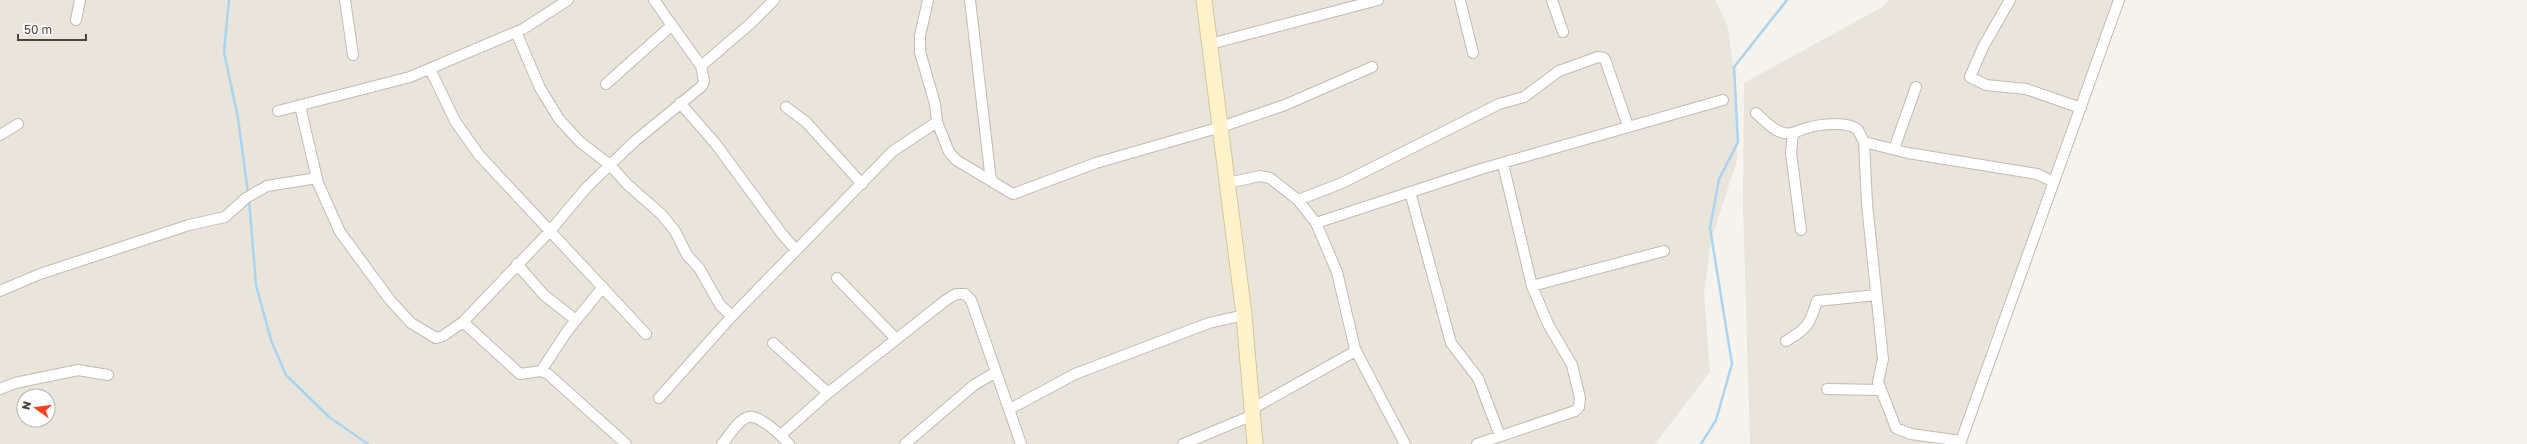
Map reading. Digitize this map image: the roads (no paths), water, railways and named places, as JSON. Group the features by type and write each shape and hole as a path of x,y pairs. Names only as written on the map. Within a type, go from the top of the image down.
{"main road":[{"path":"1204,0 1244,315 1255,444"}],"street":[{"path":"76,20 80,0"},
{"path":"345,0 353,55"},
{"path":"278,111 410,77 516,32 568,0"},
{"path":"300,106 316,178 340,232 390,300 411,323 436,338 443,336 463,322 550,231 586,187 680,103 702,86 704,81 701,66 671,26 654,0"},
{"path":"701,66 750,24 774,0"},
{"path":"928,0 919,45 937,122 949,152 956,160 1013,194 1096,164 1221,127 1285,105 1372,67"},
{"path":"970,0 991,180"},
{"path":"1210,44 1378,0"},
{"path":"1460,0 1473,54"},
{"path":"1552,0 1563,32"},
{"path":"2010,0 1983,47 1970,77 1986,85 2026,89 2081,108"},
{"path":"1756,114 1776,130 1784,133 1793,133 1818,126 1849,125 1858,130 1864,142 1867,204 1883,359 1878,382 1880,390 1896,428 1923,440 1961,443 2120,0"},
{"path":"606,84 671,26"},
{"path":"516,32 540,88 559,119 580,142 610,165 628,185 661,214 675,231 687,255 699,268 720,305 732,316"},
{"path":"1298,200 1342,183 1492,108 1524,97 1559,71 1598,57 1604,58 1606,62 1628,126"},
{"path":"430,69 455,121 479,156 646,334"},
{"path":"1894,149 1916,87"},
{"path":"1316,223 1410,192 1628,126 1723,100"},
{"path":"680,103 715,143 782,234 795,249"},
{"path":"786,107 806,122 862,184"},
{"path":"659,398 732,316 795,249 900,145 937,122"},
{"path":"0,135 18,124"},
{"path":"1793,133 1791,153 1800,230"},
{"path":"1864,142 1894,149 2037,174 2054,182"},
{"path":"1477,444 1575,411 1579,407 1580,398 1572,365 1548,324 1532,286 1503,164"},
{"path":"1228,183 1260,176 1270,178 1298,200 1316,223 1337,272 1355,349 1405,444"},
{"path":"0,291 40,274 189,225 225,217 246,198 267,186 316,178"},
{"path":"1410,192 1451,343 1478,378 1500,436"},
{"path":"1532,286 1664,251"},
{"path":"517,264 544,295 576,320"},
{"path":"837,278 896,339"},
{"path":"542,371 576,320 603,287"},
{"path":"781,435 828,393 946,300 956,294 965,294 971,300 1021,444"},
{"path":"1786,340 1804,331 1812,317 1817,301 1876,295"},
{"path":"1010,409 1075,374 1209,323 1244,315"},
{"path":"463,322 520,374 542,371 561,385 626,444"},
{"path":"773,343 828,393"},
{"path":"1183,444 1253,412 1352,353 1355,349"},
{"path":"0,389 15,383 78,370 108,375"},
{"path":"905,444 974,384 996,372"},
{"path":"1827,389 1880,390"},
{"path":"722,444 739,423 748,417 755,417 781,435 789,444"}],"waterway":[{"path":"229,0 224,52 238,118 248,193"},
{"path":"1701,444 1716,420 1732,364 1710,228 1719,179 1738,142 1734,67 1787,0"},
{"path":"249,200 256,285 271,340 286,375 329,417 368,444"}]}
